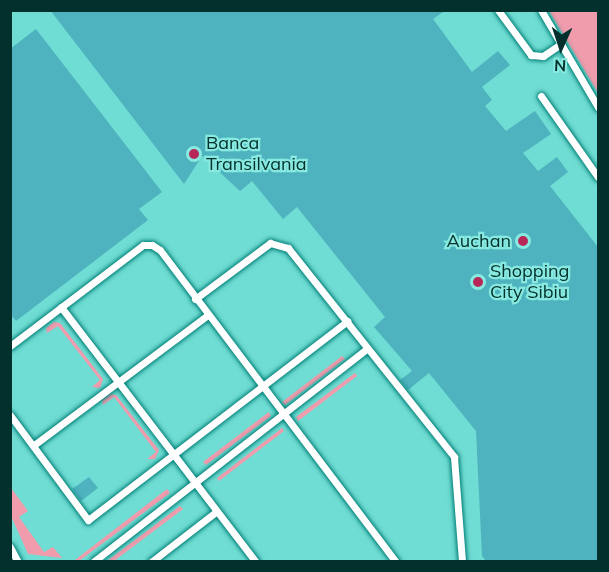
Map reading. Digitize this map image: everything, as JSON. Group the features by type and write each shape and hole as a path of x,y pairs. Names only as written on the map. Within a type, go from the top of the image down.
{"lane":[{"path":"498,10 531,55 543,56 561,44"},
{"path":"541,10 598,108"},
{"path":"541,96 598,177"},
{"path":"195,299 270,243 288,248 454,457 462,561"},
{"path":"10,346 142,245 160,250 396,561"},
{"path":"62,307 255,561"},
{"path":"34,445 208,315"},
{"path":"10,415 88,520 347,321"},
{"path":"93,561 284,416 367,349"},
{"path":"151,561 217,511"},
{"path":"10,547 18,561"}],"shaded area":[{"path":"10,11 549,11 598,93 598,561 11,561"},
{"path":"549,11 598,11 598,93"},
{"path":"54,322 60,323 103,379 100,388 92,387 100,380 58,326 47,333 46,328"},
{"path":"342,356 345,359 285,405 282,402"},
{"path":"355,373 357,376 298,421 296,417"},
{"path":"110,394 116,395 159,450 155,459 147,459 156,452 114,397 103,405 102,400"},
{"path":"269,412 271,416 206,465 203,462"},
{"path":"282,428 284,431 219,481 217,478"},
{"path":"11,488 28,511 19,517 44,552 53,547 62,558 28,554 11,516"},
{"path":"167,489 170,493 79,561 75,560"},
{"path":"180,506 183,509 114,561 107,561"}],"building":[{"name":"Shopping City Sibiu","path":"50,10 446,10 433,19 472,72 498,51 510,65 482,87 492,100 485,106 506,131 535,111 551,134 523,153 538,171 557,157 568,172 550,186 598,247 598,561 486,561 482,556 476,431 429,373 408,390 400,380 412,371 374,327 385,317 297,207 283,219 252,181 240,191 202,156 184,184"},
{"path":"36,29 162,192 139,209 148,220 16,321 10,314 10,49"},
{"path":"89,477 98,488 81,501 72,489"}],"place":[{"name":"Banca Transilvania","path":"194,154"},
{"name":"Auchan","path":"523,241"},
{"name":"Shopping City Sibiu","path":"478,282"}]}
